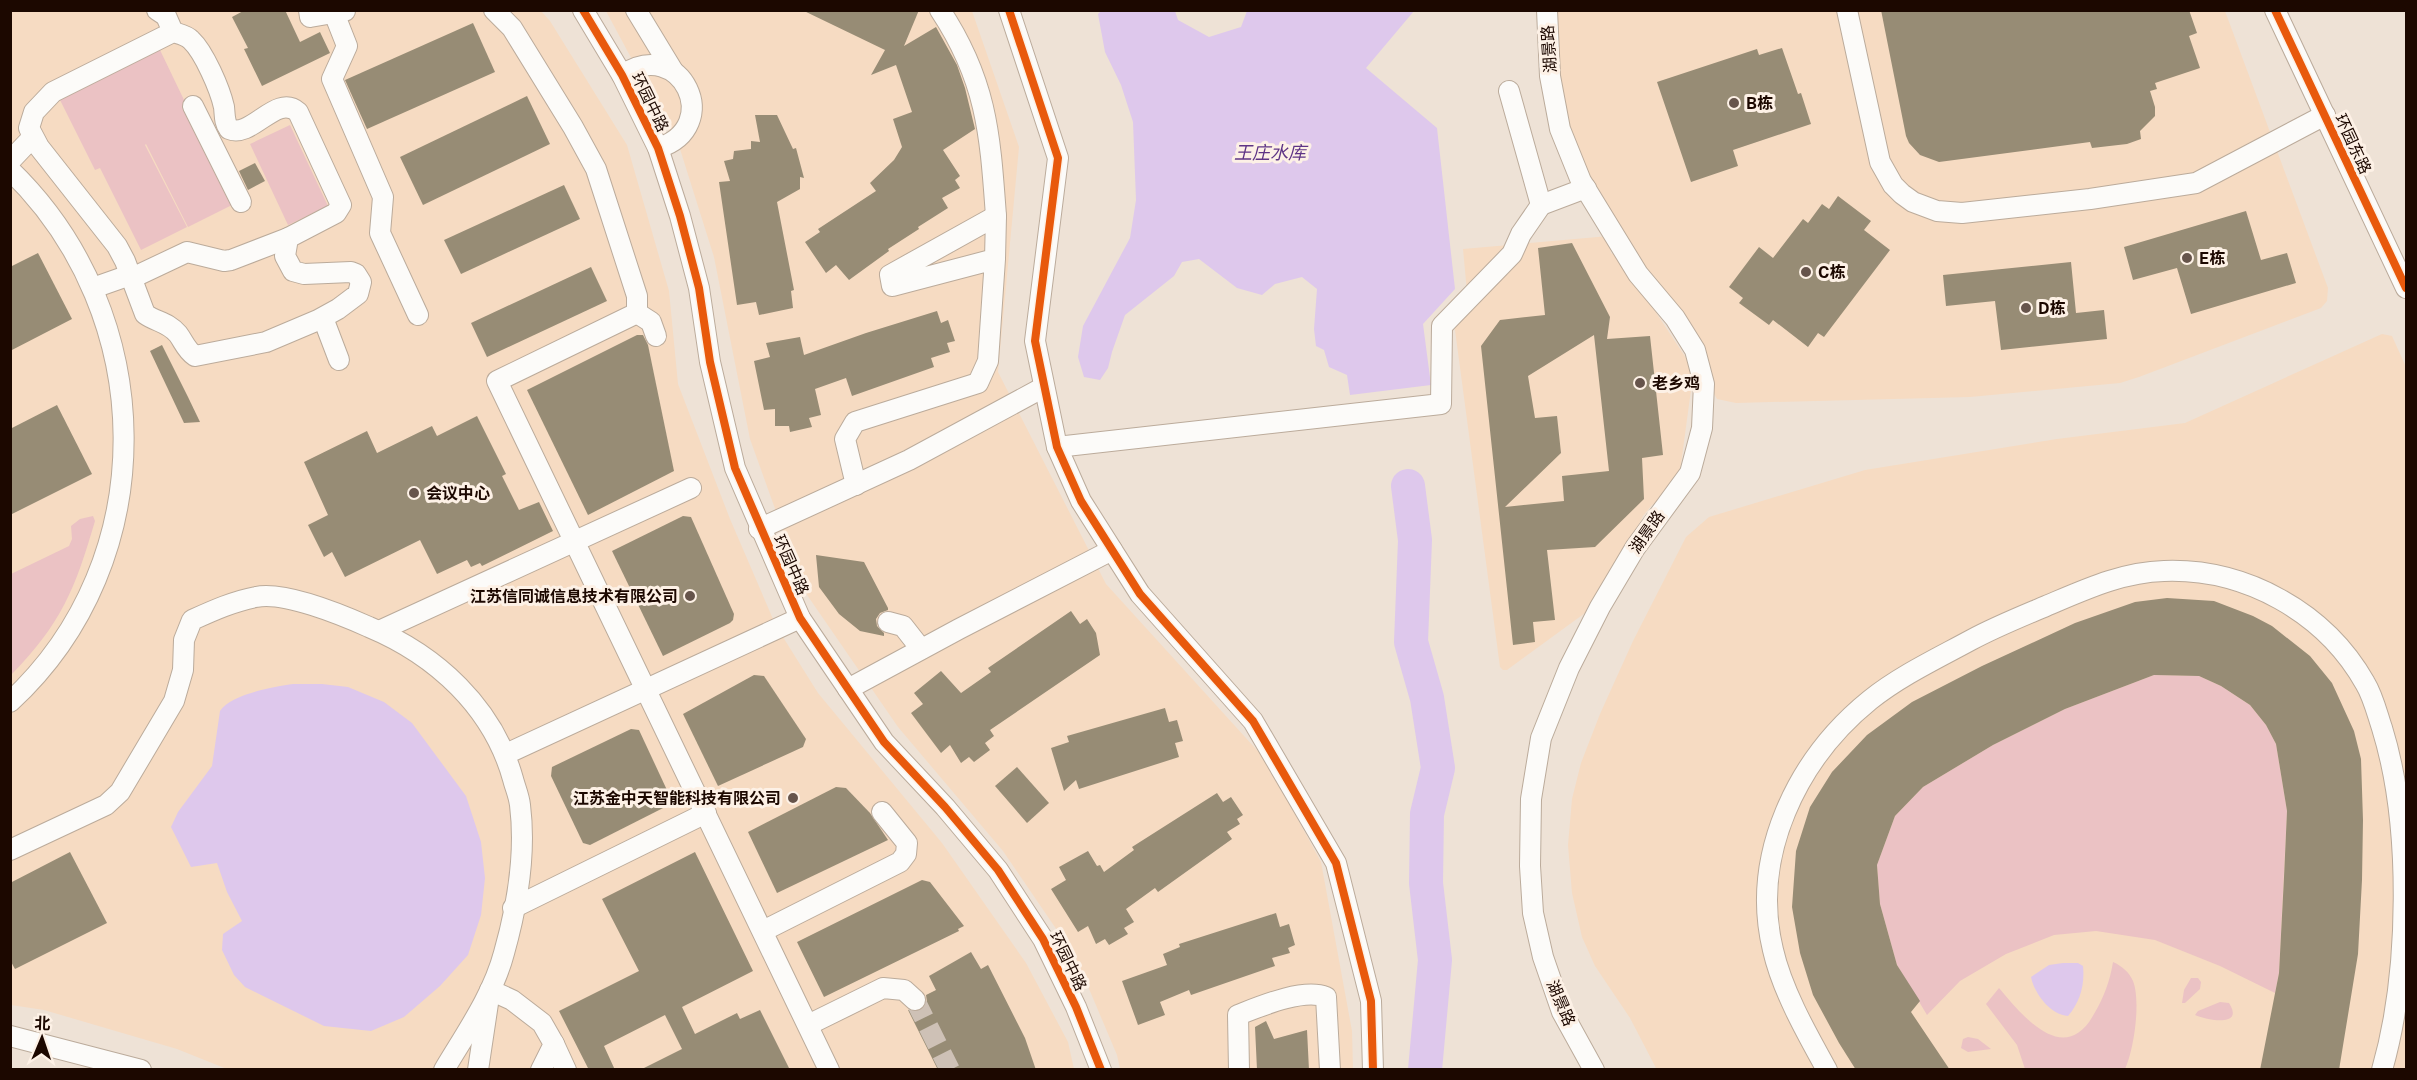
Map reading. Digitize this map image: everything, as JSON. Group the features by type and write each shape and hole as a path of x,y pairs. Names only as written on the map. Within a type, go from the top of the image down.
{"street":[{"path":"157,10 166,16 173,32"},
{"path":"309,10 310,17 340,12 347,46 332,79 383,196 380,233 418,315"},
{"path":"494,10 512,27 596,169 637,296 637,314"},
{"name":"环园中路","path":"583,10 622,75 658,148 680,216 699,288 710,362 735,468 759,529 800,618 884,742 945,807 998,870 1043,939 1076,1007 1101,1070"},
{"path":"636,10 673,71 687,88 692,106 688,125 676,140 658,148"},
{"path":"856,485 845,439 855,422 978,383 988,361 996,216 990,143 982,96 959,39 940,10"},
{"path":"1009,10 1058,158 1035,341 1057,447 1081,501 1140,594 1253,721 1336,863 1371,1001 1373,1070"},
{"name":"湖景路","path":"1547,10 1550,76 1560,129 1586,189 1638,274 1675,318 1695,350 1704,384 1702,428 1690,473 1635,548 1600,606 1554,701 1539,748 1531,799 1530,866 1533,913 1543,957 1562,1012 1594,1070"},
{"path":"1847,10 1880,162 1893,185 1902,194 1913,202 1936,211 1955,213 1985,211 2090,199 2196,183 2325,115"},
{"name":"环园东路","path":"2275,10 2406,288"},
{"path":"10,161 30,140 29,122 45,98 173,32 185,36 198,50 216,85 224,106 227,126 237,131 282,108 290,107 300,116 340,205 336,213 288,238 231,260 224,261 187,252 131,277 93,288"},
{"path":"622,75 631,69 652,64 673,71"},
{"path":"1509,91 1541,205"},
{"path":"193,106 241,202"},
{"path":"204,128 225,118"},
{"path":"31,135 117,246 145,314 152,319 166,323 178,334 188,352 195,356 266,342 323,318 358,294 361,286 359,278 351,272 304,274 293,271 285,256 288,238"},
{"path":"10,170 46,208 65,236 93,288 108,326 122,390 124,457 114,522 97,575 78,615 41,670 10,702"},
{"path":"1057,447 1441,404 1442,326 1512,254 1521,234 1541,205 1586,189"},
{"path":"995,259 892,286 890,276 996,216"},
{"path":"637,314 651,322 656,336"},
{"path":"637,314 497,381 830,1070"},
{"path":"323,318 339,360"},
{"path":"759,529 909,460 1044,387"},
{"path":"379,631 691,488"},
{"path":"848,689 1112,550"},
{"path":"1827,1070 1804,1026 1773,952 1767,902 1772,856 1777,835 1792,794 1810,765 1837,731 1872,699 1910,673 1992,629 2114,579 2161,571 2185,571 2207,573 2249,584 2291,605 2330,637 2367,685 2382,729 2391,766 2401,843 2402,921 2397,1002 2382,1070"},
{"path":"10,850 106,804 120,792 174,701 183,670 184,640 192,620 258,596 295,600 379,631 417,651 458,685 488,721 506,754 520,804 521,853 504,954 490,990 444,1070"},
{"path":"506,754 800,618"},
{"path":"888,622 903,626 921,649"},
{"path":"763,931 900,862 906,854 905,837 882,812"},
{"path":"513,908 706,813"},
{"path":"808,1025 883,988 904,990 915,1000"},
{"path":"490,990 512,1000 542,1023 566,1070"},
{"path":"478,1070 490,990"},
{"path":"1239,1070 1238,1015 1266,1004 1316,993 1326,997 1330,1070"},
{"path":"10,1036 141,1070"},
{"path":"541,1070 554,1044"}],"shaded area":[{"path":"10,11 541,11 550,21 627,145 669,291 678,384 730,519 776,626 818,693 942,843 1026,963 1068,1042 1074,1069 227,1069 177,1049 44,1010 11,1005"},
{"path":"606,11 972,11 1019,147 998,372 1106,584 1265,759 1321,862 1352,1031 1353,1069 1120,1069 1117,1055 1076,958 1003,851 898,727 805,592 750,439 714,257 680,149"},
{"path":"1551,11 2225,11 2328,288 2327,301 2321,308 2120,383 1970,397 1736,403 1717,399 1641,267 1594,192 1570,134 1555,64"},
{"path":"160,50 234,204 188,227 146,144 187,227 141,250 100,168 95,170 60,100"},
{"path":"290,125 328,206 288,225 250,144"},
{"path":"1609,236 1611,253 1620,258 1690,364 1693,375 1678,486 1672,494 1652,505 1643,516 1603,596 1596,605 1507,670 1503,670 1500,667 1451,300 1467,292 1463,249"},
{"path":"2382,334 2392,336 2406,367 2406,1069 1657,1070 1630,1018 1595,966 1582,937 1572,893 1568,845 1572,799 1581,763 1633,641 1686,537 1709,517 1865,470 2057,439 2185,423"},
{"path":"93,516 95,521 88,545 65,604 43,639 11,675 11,574 69,546 72,539 71,526 80,519"},
{"path":"2154,675 2199,676 2221,686 2250,705 2266,725 2276,744 2287,811 2279,973 2275,993 2220,966 2155,940 2096,931 2054,935 2006,954 1960,981 1927,1015 1897,965 1880,904 1877,865 1895,816 1923,787 1993,745 2065,709"},
{"path":"2113,962 2127,972 2133,981 2135,990 2135,1025 2125,1069 2025,1069 2017,1045 1986,1004 1999,988 2020,1012 2045,1032 2058,1037 2070,1037 2083,1029 2094,1014 2106,989"},
{"path":"2191,978 2198,978 2201,982 2200,989 2185,1003 2182,1003 2184,990"},
{"path":"2220,1002 2229,1003 2233,1011 2232,1016 2228,1019 2215,1020 2195,1015 2198,1011"},
{"path":"1968,1037 1978,1039 1991,1049 1968,1052 1961,1048 1963,1039"}],"water":[{"name":"王庄水库","path":"1101,11 1175,11 1178,20 1209,37 1241,27 1247,11 1414,11 1366,68 1437,128 1455,289 1423,324 1431,385 1350,395 1347,375 1329,367 1324,350 1316,346 1314,329 1317,289 1302,277 1275,284 1262,295 1237,288 1199,259 1182,262 1174,276 1125,315 1108,368 1100,380 1084,377 1078,357 1083,326 1130,238 1136,200 1133,122 1121,85 1105,52 1098,14"},
{"path":"293,684 348,687 384,702 412,723 466,796 481,842 485,878 481,915 468,955 440,986 404,1017 371,1031 324,1026 245,987 234,975 222,950 223,934 242,921 227,892 217,863 191,867 171,827 178,812 212,766 220,711 225,705 264,689"},
{"path":"2078,963 2083,966 2081,993 2068,1016 2055,1012 2044,1002 2031,977 2049,965"}],"building":[{"path":"245,10 285,10 300,42 320,32 330,53 262,86 244,49 248,48 232,17"},
{"path":"802,10 919,10 904,46 936,27 957,65 975,129 943,150 960,176 955,180 960,188 942,198 948,208 918,227 919,229 888,249 889,251 849,280 836,265 826,273 805,242 820,232 818,229 876,191 870,183 894,160 902,147 893,119 912,112 896,65 871,75 885,50"},
{"path":"1881,10 2189,10 2197,33 2189,36 2200,68 2155,83 2157,89 2150,91 2155,116 2140,131 2141,139 2127,144 2092,148 2090,142 1939,162 1920,155 1906,136"},
{"path":"473,23 495,72 367,129 345,80"},
{"name":"B栋","path":"1782,48 1811,124 1733,150 1738,166 1691,182 1657,82 1757,49 1759,55"},
{"path":"527,96 550,144 423,205 400,157"},
{"path":"755,115 777,115 793,149 796,148 804,178 800,177 800,189 777,202 794,290 791,291 793,308 759,315 756,302 737,305 719,182 730,181 724,161 733,159 734,151 751,149 751,141 760,142"},
{"path":"255,163 265,181 248,190 239,171"},
{"path":"564,185 580,219 461,274 444,240"},
{"name":"C栋","path":"1838,196 1871,221 1864,230 1890,250 1824,337 1818,333 1808,347 1773,320 1769,325 1739,303 1743,298 1729,287 1759,247 1773,258 1803,219 1808,223 1822,204 1829,209"},
{"name":"E栋","path":"2246,211 2261,260 2287,253 2296,283 2191,314 2177,268 2133,280 2124,247"},
{"path":"1572,243 1610,317 1607,339 1650,336 1663,455 1642,458 1644,499 1595,547 1547,550 1555,620 1533,622 1535,642 1513,645 1481,346 1500,320 1545,315 1538,248","holes":["1594,335 1609,471 1562,476 1564,501 1505,507 1561,453 1557,416 1535,418 1528,376"]},
{"path":"38,253 72,319 10,351 10,267"},
{"name":"D栋","path":"2071,262 2076,313 2104,310 2107,339 2001,350 1995,301 1946,306 1943,275"},
{"path":"591,267 607,301 487,357 471,323"},
{"path":"937,311 941,323 948,320 955,341 947,343 950,352 931,358 934,367 852,396 846,378 815,389 821,415 809,418 812,427 790,432 789,426 775,426 775,409 764,410 754,361 770,357 766,343 800,337 804,355"},
{"path":"637,335 643,335 648,345 674,471 588,515 527,390"},
{"path":"162,345 200,422 184,423 150,351"},
{"path":"57,405 92,474 10,515 10,429"},
{"name":"会议中心","path":"477,416 506,474 502,476 519,510 539,502 553,531 482,566 480,563 471,567 467,560 437,574 420,540 345,577 332,552 324,557 308,525 328,515 304,462 367,431 377,453 432,426 437,436"},
{"path":"683,516 691,517 734,614 730,623 663,656 612,551"},
{"path":"816,555 864,562 888,608 876,619 877,626 884,636 860,631 839,614 819,587"},
{"path":"2167,598 2214,601 2272,626 2310,656 2332,683 2354,731 2361,759 2362,880 2358,954 2339,1070 2260,1070 2279,973 2284,877 2287,811 2276,744 2266,725 2250,705 2221,686 2199,676 2154,675 2065,709 1993,745 1923,787 1895,816 1877,865 1880,904 1897,965 1920,1001 1911,1012 1950,1070 1856,1070 1813,995 1800,953 1792,907 1796,851 1810,807 1832,772 1867,735 1912,702 1982,666 2075,623 2135,602"},
{"path":"1071,611 1080,624 1087,619 1096,633 1100,655 990,730 994,736 985,743 990,750 974,762 969,757 961,763 950,745 941,753 911,713 923,704 914,693 941,671 961,693 991,672 988,668"},
{"path":"754,675 764,676 806,739 803,747 718,786 683,714"},
{"path":"1165,708 1169,722 1177,720 1183,741 1175,743 1179,757 1079,789 1076,780 1064,791 1051,748 1069,742 1067,736"},
{"path":"631,729 639,730 673,803 590,845 583,843 551,776 552,767"},
{"path":"1017,767 1049,803 1027,823 995,786"},
{"path":"836,787 846,788 870,813 888,840 777,893 748,832"},
{"path":"1217,793 1223,802 1231,797 1243,815 1237,819 1240,824 1227,832 1232,839 1158,892 1155,888 1126,909 1134,922 1124,928 1128,934 1109,945 1105,939 1096,944 1088,926 1078,932 1051,889 1066,880 1059,867 1088,851 1097,866 1100,865 1104,872 1134,850 1132,847"},
{"path":"70,852 107,923 15,969 10,960 10,883"},
{"path":"695,852 753,971 682,1007 695,1034 737,1013 740,1019 760,1010 790,1070 640,1070 682,1049 665,1015 604,1046 615,1070 589,1070 559,1011 639,971 602,899"},
{"path":"922,880 930,882 964,926 958,929 959,931 824,997 797,942"},
{"path":"1276,913 1280,927 1289,924 1295,945 1288,948 1290,953 1272,958 1275,966 1191,995 1189,990 1160,1002 1165,1015 1138,1025 1122,981 1167,965 1163,954 1180,947 1179,944"},
{"path":"971,952 981,969 988,965 1025,1038 1036,1070 938,1070 908,1010 918,1012 927,1002 926,995 936,990 929,976"},
{"path":"1266,1021 1274,1039 1307,1030 1309,1070 1257,1070 1255,1027"}],"waterway":[{"path":"1408,486 1415,540 1411,642 1427,698 1438,768 1427,814 1426,883 1435,960 1425,1070"}],"tunnel":[{"path":"915,1000 950,1070"}],"cycle path":[{"path":"583,10 622,75 658,148 680,216 699,288 710,362 735,468 800,618 884,742 945,807 998,870 1043,939 1076,1007 1101,1070"},
{"path":"1009,10 1058,158 1035,341 1057,447 1081,501 1140,594 1253,721 1336,863 1371,1001 1373,1070"},
{"path":"2275,10 2406,288"}],"place":[{"name":"B栋","path":"1734,103"},
{"name":"E栋","path":"2187,258"},
{"name":"C栋","path":"1806,272"},
{"name":"D栋","path":"2026,308"},
{"name":"老乡鸡","path":"1640,383"},
{"name":"会议中心","path":"414,493"},
{"name":"江苏信同诚信息技术有限公司","path":"690,596"},
{"name":"江苏金中天智能科技有限公司","path":"793,798"}]}
